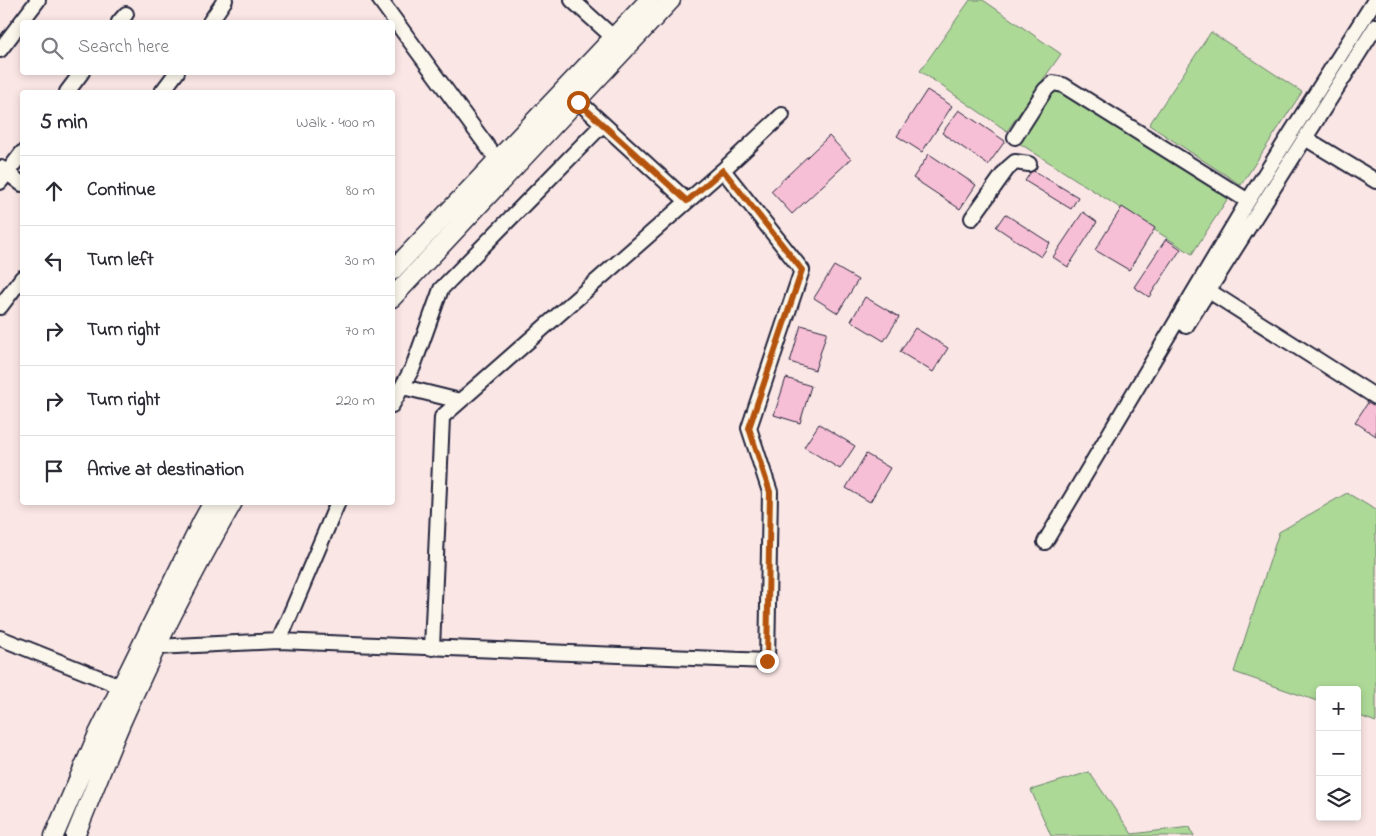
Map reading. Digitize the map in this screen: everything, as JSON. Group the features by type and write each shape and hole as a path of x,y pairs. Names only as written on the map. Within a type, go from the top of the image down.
{"main road":[{"path":"395,268 649,0"},
{"path":"395,295 578,102 671,0"},
{"path":"54,836 120,686 211,505"},
{"path":"76,836 119,728 156,647 231,505"}],"street":[{"path":"23,20 38,0"},
{"path":"211,20 225,0"},
{"path":"380,0 395,20"},
{"path":"572,0 614,38"},
{"path":"1045,542 1248,201 1375,0"},
{"path":"395,20 498,160"},
{"path":"0,50 20,24"},
{"path":"1186,326 1376,26"},
{"path":"68,90 80,75"},
{"path":"164,90 175,75"},
{"path":"1015,137 1045,90 1053,83 1063,86 1248,201"},
{"path":"578,102 687,201"},
{"path":"432,648 442,417 723,170 782,115"},
{"path":"395,399 413,367 441,289 603,124"},
{"path":"1305,138 1376,181"},
{"path":"20,155 3,174 20,183"},
{"path":"972,218 1011,165 1015,162 1029,164"},
{"path":"156,647 279,642 767,661 770,492 749,428 802,270 723,170"},
{"path":"0,307 20,281"},
{"path":"1209,291 1376,397"},
{"path":"403,387 460,401"},
{"path":"279,642 337,505"},
{"path":"0,638 120,686"}],"green space":[{"path":"970,0 983,0 1061,54 1007,131 920,71"},
{"path":"1211,32 1302,92 1241,185 1149,125"},
{"path":"1055,88 1228,198 1192,254 1019,143"},
{"path":"1347,493 1376,510 1376,722 1361,716 1361,686 1316,686 1316,701 1234,672 1279,532"},
{"path":"1089,772 1132,834 1190,827 1194,836 1051,836 1031,790"}],"building":[{"path":"927,90 952,106 922,152 897,136"},
{"path":"959,110 1005,141 988,165 942,133"},
{"path":"829,136 851,159 792,214 771,191"},
{"path":"929,154 976,185 960,209 913,178"},
{"path":"1032,170 1078,197 1071,209 1025,181"},
{"path":"1122,207 1155,228 1129,270 1095,250"},
{"path":"1083,212 1097,222 1068,267 1053,257"},
{"path":"1005,214 1050,243 1041,257 996,227"},
{"path":"1166,239 1181,249 1149,297 1134,287"},
{"path":"834,266 858,280 838,313 814,298"},
{"path":"865,297 899,317 884,341 851,321"},
{"path":"801,325 827,332 815,370 790,362"},
{"path":"915,328 948,348 933,372 900,352"},
{"path":"786,378 811,386 800,423 774,415"},
{"path":"1371,398 1376,402 1376,436 1355,422"},
{"path":"819,424 855,446 840,469 804,447"},
{"path":"866,454 890,468 870,502 846,488"}],"route":[{"path":"578,102 687,201 723,170 802,270 749,428 770,492 767,661"}]}
